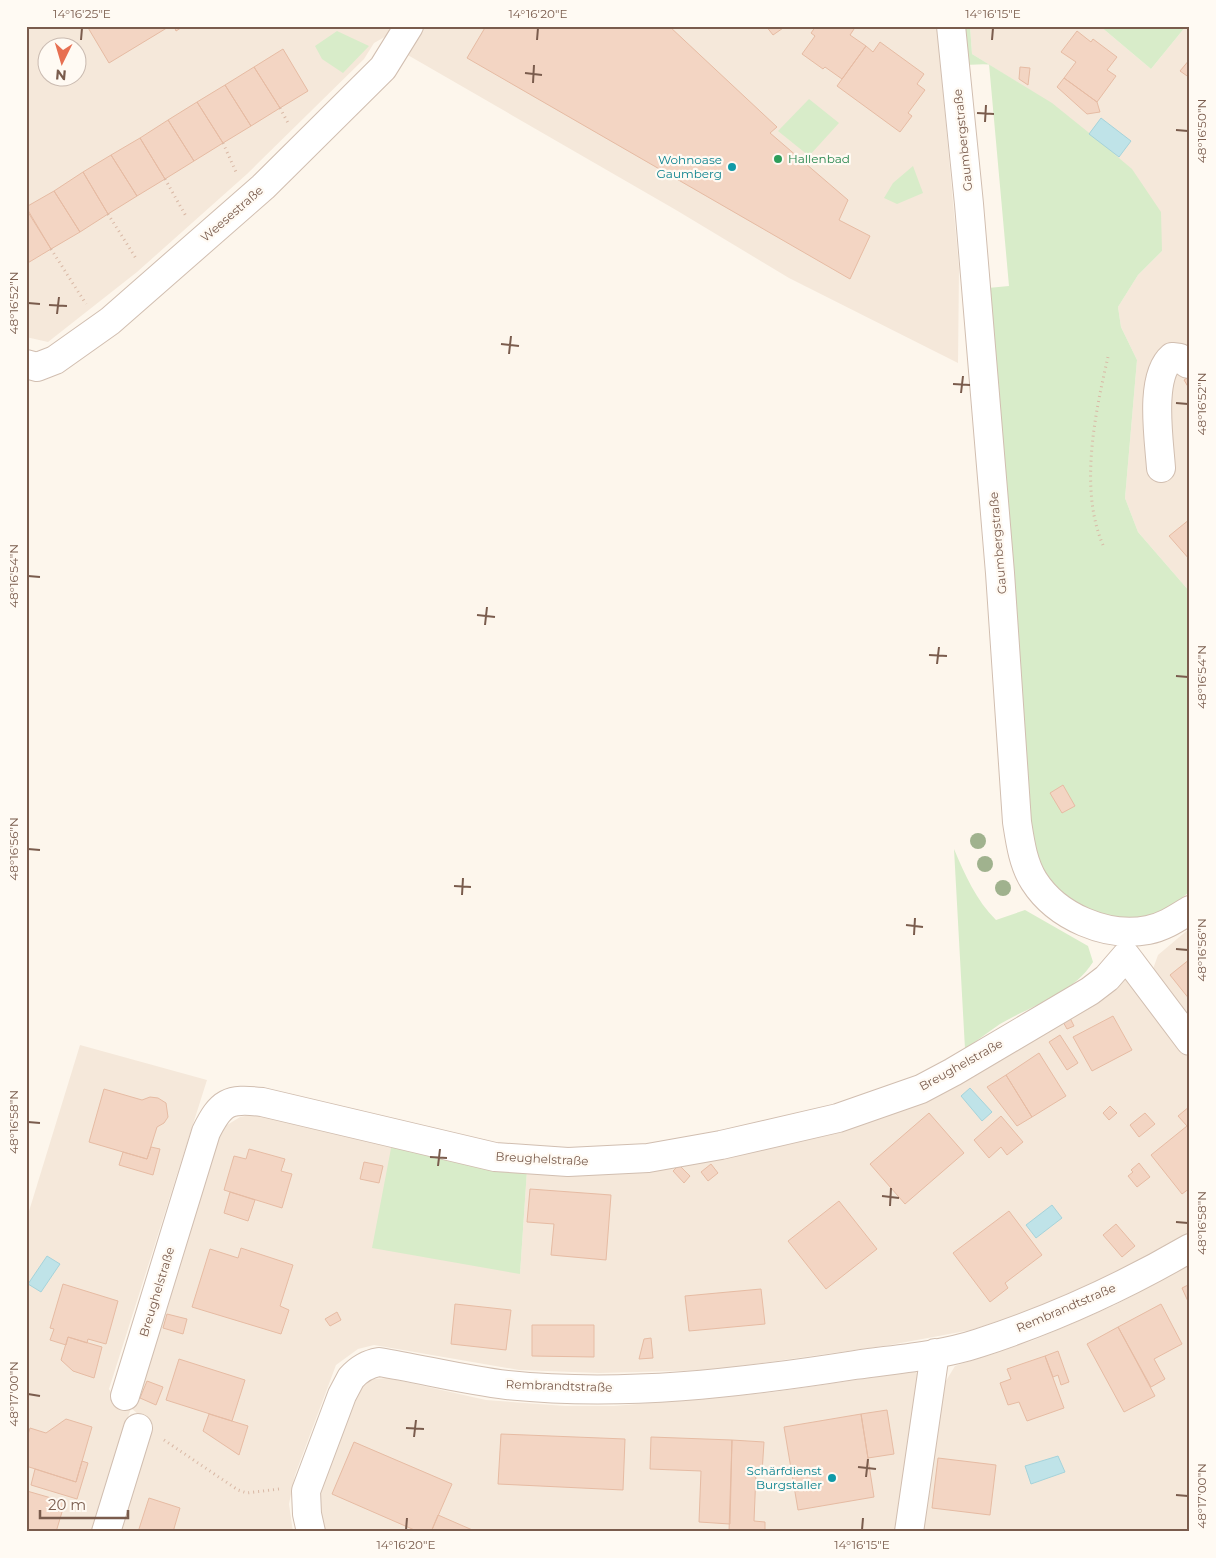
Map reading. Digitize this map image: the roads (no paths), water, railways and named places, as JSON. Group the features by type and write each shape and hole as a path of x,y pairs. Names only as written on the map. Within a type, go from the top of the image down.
{"street":[{"name":"Weesestraße","path":"26,364 38,366 56,360 110,321 263,187 383,68 409,26"},
{"name":"Gaumbergstraße","path":"951,26 972,233 1000,573 1017,822 1021,846 1034,880 1064,910 1082,921 1105,930 1127,944 1150,930 1173,921 1190,910"},
{"path":"1160,468 1157,420 1162,372 1165,363 1172,357 1180,358 1188,364"},
{"path":"1127,944 1190,1041"},
{"name":"Breughelstraße","path":"125,1396 206,1132 215,1114 226,1103 242,1100 262,1102 495,1157 568,1162 604,1162 648,1158 721,1145 838,1118 921,1089 1090,991 1107,978 1127,944"},
{"name":"Rembrandtstraße","path":"311,1532 307,1514 306,1491 342,1395 357,1371 372,1364 387,1364 506,1385 600,1389 751,1380 935,1353 977,1344 1094,1298 1190,1248"},
{"path":"909,1532 935,1353"},
{"path":"106,1532 138,1428"}],"water":[{"path":"1101,118 1131,141 1119,157 1089,134"},
{"path":"970,1088 992,1112 982,1121 961,1096"},
{"path":"1052,1205 1062,1218 1036,1238 1026,1225"},
{"path":"47,1256 60,1264 41,1292 28,1284"},
{"path":"1058,1456 1065,1472 1031,1484 1025,1466"}],"place":[{"name":"Hallenbad","path":"778,159"},
{"name":"Wohnoase Gaumberg","path":"732,167"},
{"name":"Schärfdienst Burgstaller","path":"832,1478"}]}
